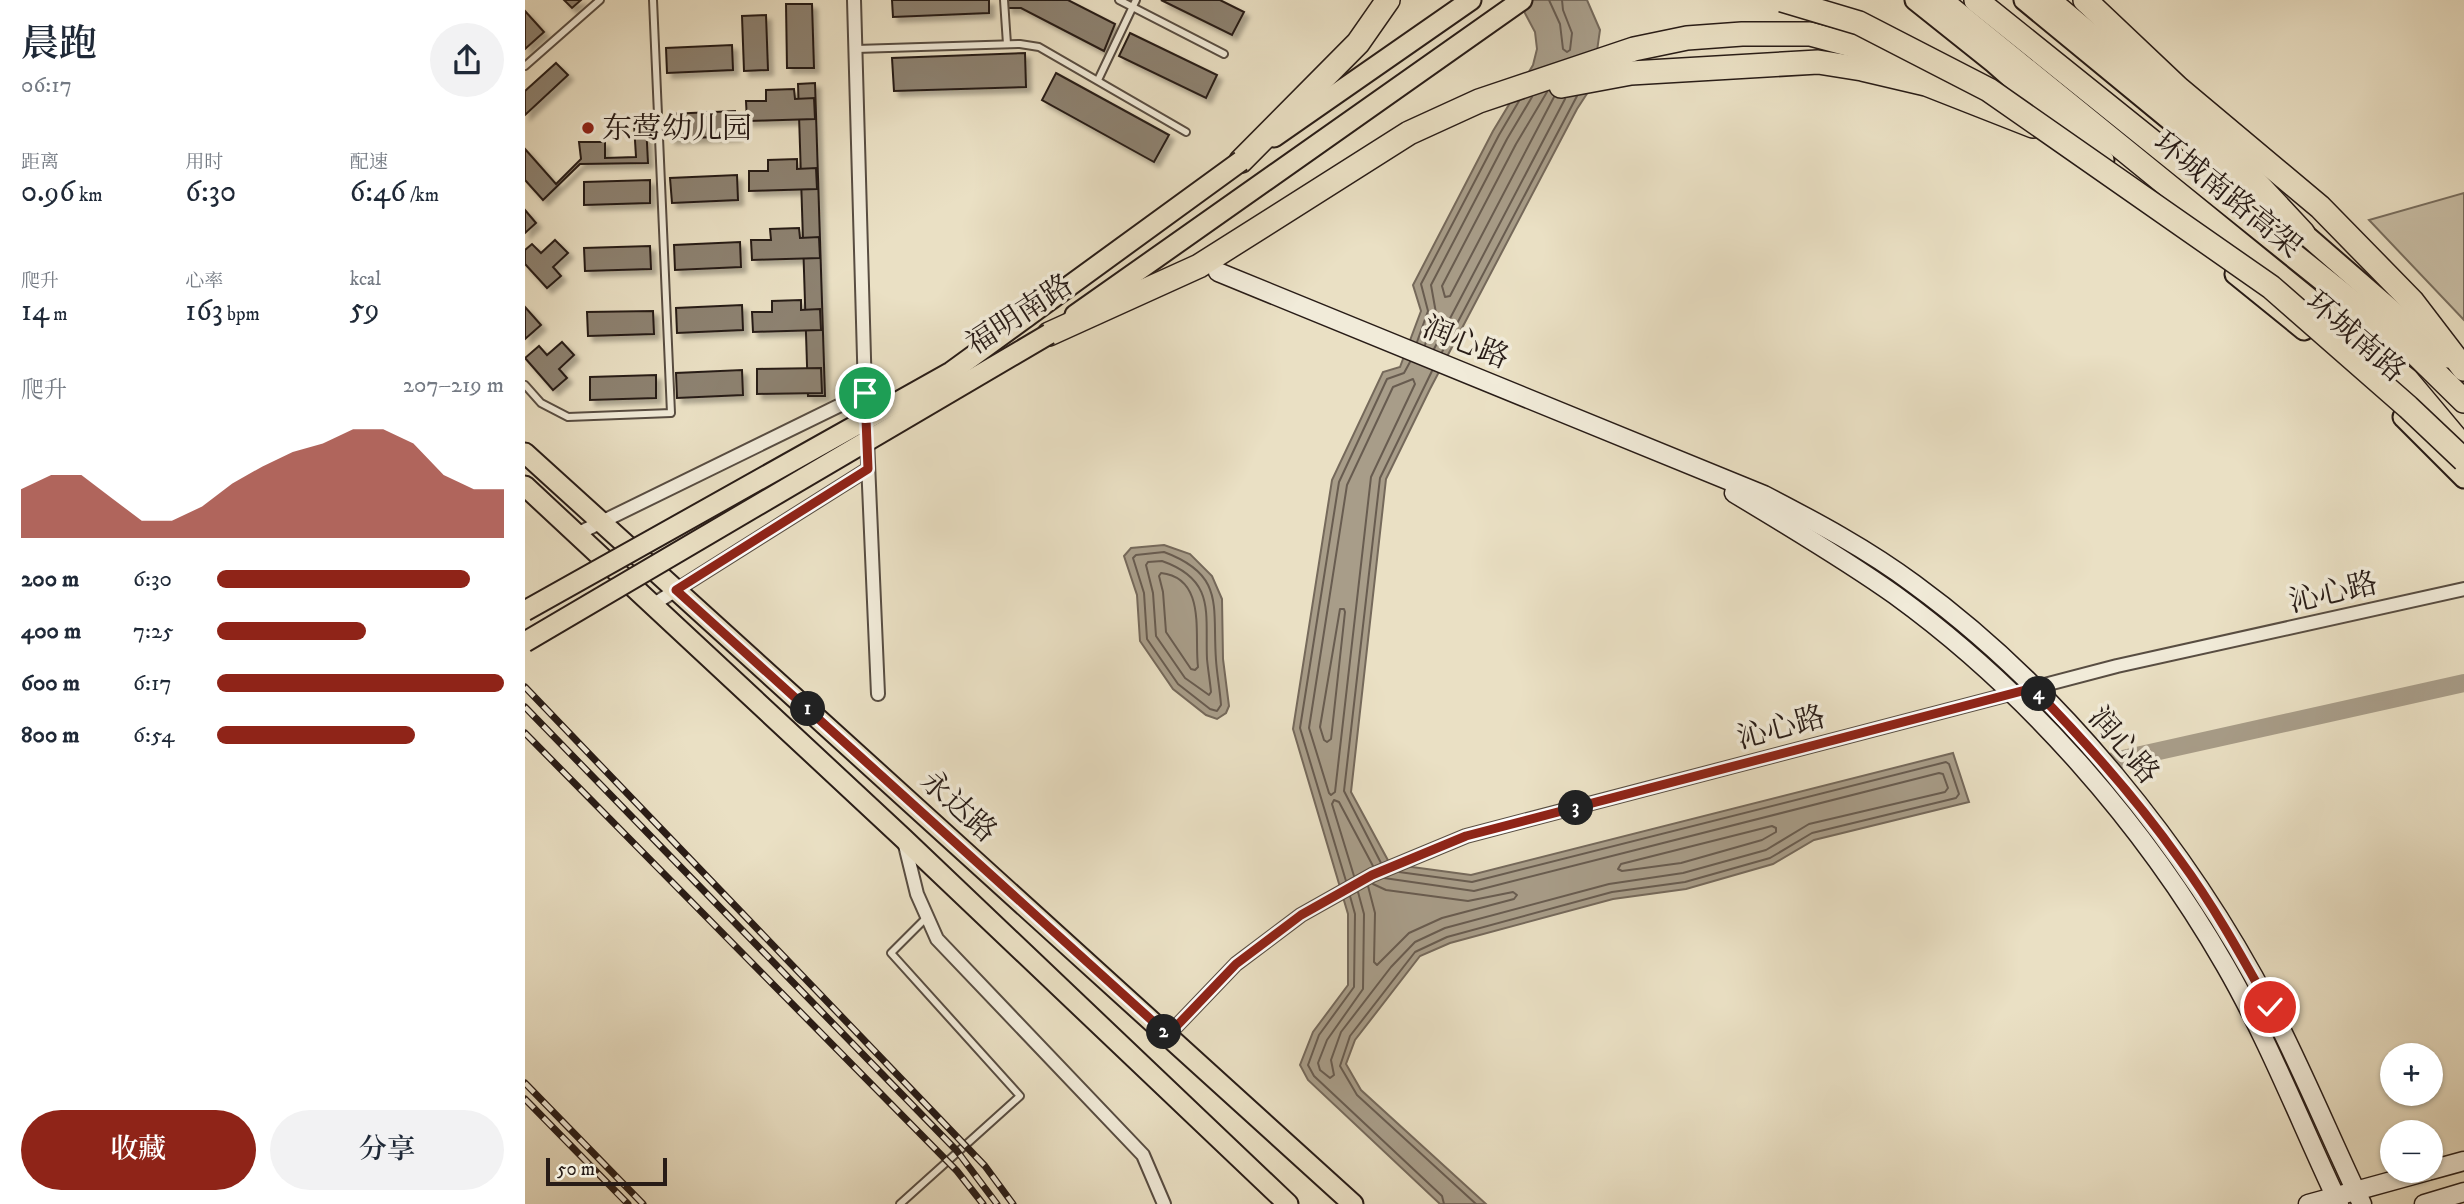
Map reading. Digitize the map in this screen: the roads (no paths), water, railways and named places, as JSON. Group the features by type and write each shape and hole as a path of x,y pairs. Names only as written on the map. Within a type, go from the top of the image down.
{"highway":[{"path":"1241,161 1358,43 1388,0"},
{"path":"1781,0 1859,23 1962,75 2000,98 2270,287 2408,407 2464,460"},
{"name":"环城南路高架","path":"1940,0 2407,380 2464,448"},
{"name":"环城南路高架","path":"1976,0 2414,352 2464,401"},
{"path":"2048,0 2219,143 2304,233"},
{"path":"2085,0 2178,88 2320,207 2413,301 2464,371"},
{"path":"1049,334 1199,266 1409,133 1479,101 1634,49 1687,38 1742,34 1810,34 1962,75"},
{"path":"1479,101 1631,73 1818,62 1926,84 2090,148"}],"main road":[{"name":"福明南路","path":"525,611 951,372 1241,161 1471,0"},
{"name":"福明南路","path":"525,642 1049,334 1252,188 1522,0"},
{"name":"环城南路","path":"1915,0 1994,63 2205,249 2374,387 2464,478"},
{"name":"环城南路","path":"2024,0 2210,152 2464,371"},
{"name":"永达路","path":"525,453 1353,1204"},
{"name":"永达路","path":"525,486 903,838 1288,1204"}],"street":[{"path":"854,0 865,393 879,694"},
{"name":"润心路","path":"1218,272 1764,495 1837,533 1915,584 1987,643 2067,722 2137,802 2182,862 2270,1007 2359,1197"},
{"path":"577,534 865,393"},
{"name":"润心路","path":"1692,467 1820,544 1896,596 1966,653 2054,736 2162,867 2225,964 2272,1056 2339,1204"},
{"path":"654,604 868,469"},
{"name":"沁心路","path":"1168,1035 1236,964 1301,915 1372,875 1466,836 2117,666 2464,589"},
{"path":"903,838 917,894 937,939 1143,1155 1164,1204"},
{"path":"2443,1166 2464,1161"},
{"path":"2308,1204 2359,1197 2395,1183"},
{"path":"2424,1204 2464,1192"}],"lane":[{"path":"525,66 600,0"},
{"path":"525,385 541,403 568,417 671,413 653,0"},
{"path":"1004,0 1007,44"},
{"path":"1119,0 1134,4 1224,54"},
{"path":"1098,80 1134,4"},
{"path":"856,49 1007,44 1039,47 1186,132"},
{"path":"900,1204 1020,1096 891,953 927,917"}],"water":[{"path":"1518,0 1587,0 1600,30 1592,86 1577,109 1430,389 1386,479 1351,792 1390,864 1471,875 1953,753 1969,802 1814,840 1773,864 1686,889 1613,899 1450,943 1420,956 1355,1040 1346,1064 1361,1090 1486,1204 1440,1204 1308,1080 1300,1065 1313,1032 1348,985 1348,914 1293,729 1332,480 1383,372 1400,367 1421,311 1413,285 1493,131 1533,65 1537,49 1535,32"},
{"path":"1164,545 1190,554 1212,576 1222,599 1223,659 1229,706 1226,713 1217,719 1206,715 1173,689 1140,641 1137,595 1124,556 1131,548"}],"waterway":[{"path":"2087,767 2464,683"}],"railway":[{"path":"525,687 985,1166 1013,1204"},
{"path":"525,707 957,1151 997,1204"},
{"path":"525,733 957,1171 983,1204"},
{"path":"525,1083 643,1204"},
{"path":"525,1099 628,1204"}],"place":[{"name":"东莺幼儿园","path":"588,128"}]}
